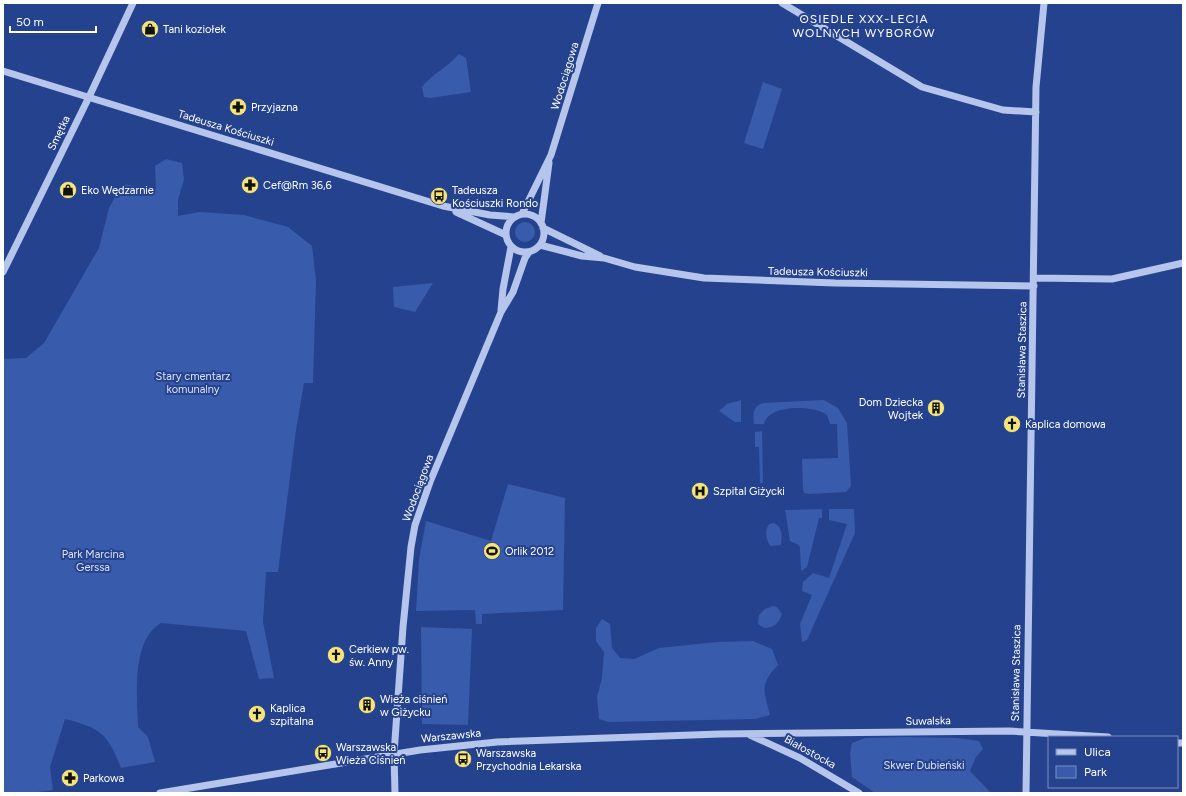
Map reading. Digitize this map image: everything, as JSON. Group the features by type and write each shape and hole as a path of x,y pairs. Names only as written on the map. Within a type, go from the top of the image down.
{"street":[{"name":"Smętka","path":"3,272 89,97 133,3"},
{"name":"Wodociągowa","path":"542,226 551,155 598,3"},
{"path":"782,3 922,88 1003,110 1036,112"},
{"name":"Stanisława Staszica","path":"1026,793 1036,77 1044,3"},
{"name":"Tadeusza Kościuszki","path":"3,71 443,206 490,215 519,216"},
{"name":"Wodociągowa","path":"519,216 551,155"},
{"name":"Tadeusza Kościuszki","path":"443,206 506,235"},
{"path":"519,216 536,218 542,226 544,234 540,245 529,252 523,252 511,247 506,235 506,228 519,216"},
{"name":"Tadeusza Kościuszki","path":"542,226 586,247 604,258"},
{"name":"Tadeusza Kościuszki","path":"540,245 582,256 604,258 635,267 679,275 728,280 1034,286"},
{"name":"Wodociągowa","path":"501,312 503,289 511,247"},
{"name":"Wodociągowa","path":"395,793 394,754 403,627 411,547 415,525 430,482 501,312 513,292 525,258 529,252"},
{"path":"1034,278 1112,279 1183,263"},
{"name":"Suwalska","path":"748,734 1009,731 1092,736"},
{"name":"Warszawska","path":"160,793 394,754 497,742 748,734"},
{"name":"Białostocka","path":"748,734 800,758 859,793"},
{"path":"845,793 848,786"}],"green space":[{"path":"459,54 466,58 471,92 430,98 424,97 422,87 426,82"},
{"path":"763,82 782,89 763,149 744,143"},
{"path":"166,159 182,163 184,179 178,200 178,216 199,212 244,215 288,227 312,246 316,280 313,383 304,383 296,430 278,572 266,572 263,622 274,678 259,679 246,631 161,623 151,631 145,642 140,655 137,685 138,727 148,737 155,762 121,768 112,747 102,734 95,729 65,719 50,767 53,790 30,793 3,793 3,359 26,358 44,343 99,248 109,208 122,184 156,189 155,166"},
{"path":"525,222 532,225 535,232 532,239 525,242 518,239 515,232 518,225"},
{"path":"433,283 415,312 394,307 393,287"},
{"path":"741,400 741,422 735,422 719,411 727,404"},
{"path":"824,400 838,408 847,423 851,486 846,492 809,494 804,493 803,489 802,459 838,458 837,424 830,424 827,415 821,412 812,409 792,408 782,410 767,417 764,424 754,424 754,411 759,404 763,403"},
{"path":"762,431 763,483 760,483 759,447 755,447 755,432"},
{"name":"Orlik 2012","path":"508,484 565,498 563,610 482,614 482,624 476,624 475,610 416,611 419,560 426,521 491,541"},
{"path":"822,509 822,518 819,518 807,567 801,571 800,548 799,545 790,541 785,510"},
{"path":"829,509 854,509 855,533 807,640 802,642 800,624 812,595 802,591 803,582 813,573 829,578 847,524 829,520"},
{"path":"774,523 779,527 782,536 781,545 770,546 766,530 769,524"},
{"path":"773,606 777,607 782,614 781,617 773,626 764,628 758,624 759,615 765,609"},
{"path":"602,619 610,624 612,648 620,658 634,659 659,648 717,642 753,641 772,649 778,665 768,678 765,688 770,715 755,719 608,722 599,719 597,697 602,678 604,652 596,641 596,628"},
{"path":"421,627 472,629 468,725 422,724"},
{"name":"Skwer Dubieński","path":"865,738 957,738 979,741 983,749 976,757 970,771 990,792 999,793 875,793 852,777 850,753 852,743"}],"place":[{"name":"Tani koziołek","path":"150,29"},
{"name":"Przyjazna","path":"238,107"},
{"name":"Cef@Rm 36,6","path":"250,185"},
{"name":"Eko Wędzarnie","path":"68,190"},
{"name":"Tadeusza Kościuszki Rondo","path":"439,196"},
{"name":"Dom Dziecka Wojtek","path":"936,408"},
{"name":"Kaplica domowa","path":"1012,424"},
{"name":"Szpital Giżycki","path":"700,491"},
{"name":"Orlik 2012","path":"492,551"},
{"name":"Cerkiew pw. św. Anny","path":"336,655"},
{"name":"Wieża ciśnień w Giżycku","path":"367,705"},
{"name":"Kaplica szpitalna","path":"257,714"},
{"name":"Warszawska Wieża Ciśnień","path":"323,753"},
{"name":"Warszawska Przychodnia Lekarska","path":"463,759"},
{"name":"Parkowa","path":"70,778"}],"district":[{"name":"OSIEDLE XXX-LECIA WOLNYCH WYBORÓW","path":"864,26"}],"park label":[{"name":"Stary cmentarz komunalny","path":"193,382"},
{"name":"Park Marcina Gerssa","path":"93,560"}]}
